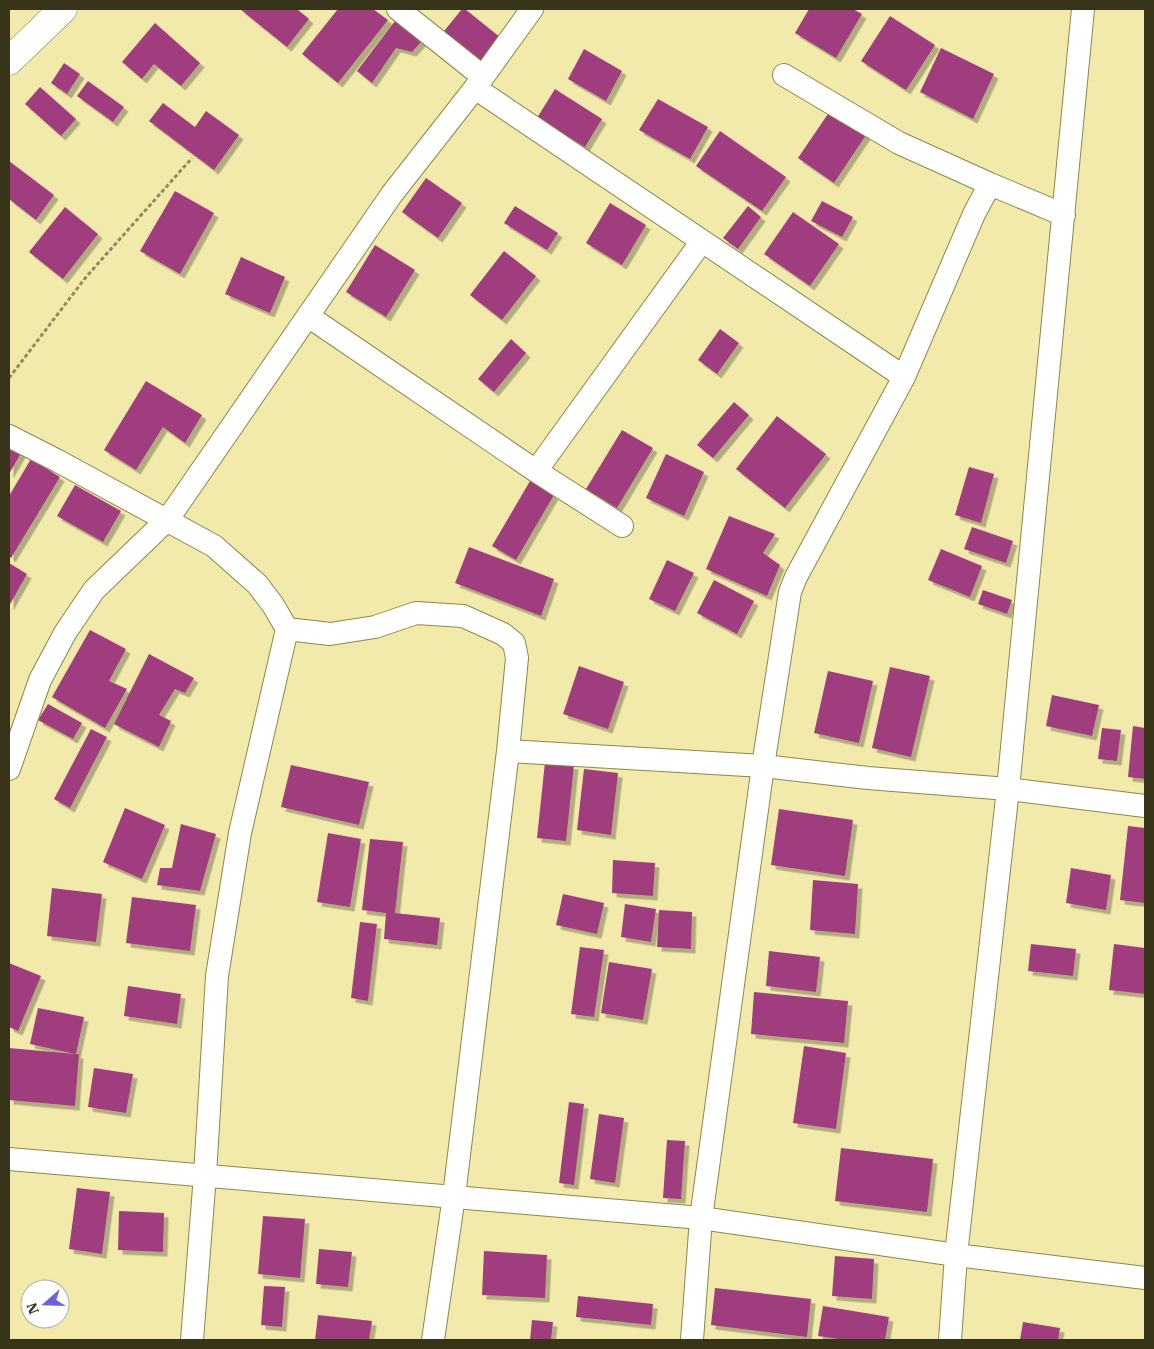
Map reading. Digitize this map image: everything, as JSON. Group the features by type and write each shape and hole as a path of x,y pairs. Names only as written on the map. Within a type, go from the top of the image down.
{"street":[{"path":"9,59 63,9"},
{"path":"398,9 478,82 702,241 904,377"},
{"path":"9,768 40,680 65,633 94,590 168,520 392,194 532,9"},
{"path":"950,1340 956,1255 1008,789 1083,9"},
{"path":"784,76 899,142 990,184 1064,215"},
{"path":"692,1340 702,1218 763,766 790,592 796,577 904,377 974,214 990,184"},
{"path":"536,471 702,241"},
{"path":"308,316 536,471 622,526"},
{"path":"9,436 58,460 214,546 258,584 287,629 240,833 217,976 205,1175 192,1340"},
{"path":"287,629 330,634 375,627 416,613 463,616 503,634 514,644 517,658 508,751 454,1196 433,1340"},
{"path":"508,751 763,766 868,778 1008,789 1145,806"},
{"path":"9,1159 702,1218 956,1255 1145,1278"}],"path":[{"path":"9,378 86,277 192,158"}],"building":[{"path":"240,9 297,9 309,19 287,47"},
{"path":"338,9 373,9 388,20 338,83 302,54"},
{"path":"462,9 465,9 506,42 482,71 440,36"},
{"path":"809,9 853,9 862,14 836,58 795,33"},
{"path":"890,16 935,45 906,90 861,61"},
{"path":"395,21 422,41 412,52 396,48 372,83 357,71"},
{"path":"155,23 200,63 181,86 154,64 142,79 122,62"},
{"path":"941,48 994,74 973,119 920,92"},
{"path":"584,49 622,71 606,101 568,79"},
{"path":"64,63 80,74 67,94 51,83"},
{"path":"88,81 124,107 113,122 77,96"},
{"path":"40,87 76,119 61,136 25,104"},
{"path":"555,89 602,119 585,147 537,118"},
{"path":"658,99 708,127 690,159 639,130"},
{"path":"163,103 195,127 206,111 239,135 214,170 149,121"},
{"path":"832,108 868,132 834,183 798,158"},
{"path":"720,131 786,177 762,211 696,166"},
{"path":"9,161 54,195 36,220 9,199"},
{"path":"426,178 462,203 438,238 402,212"},
{"path":"175,191 214,213 180,274 140,251"},
{"path":"822,201 853,217 842,237 811,221"},
{"path":"610,203 646,225 622,265 586,243"},
{"path":"515,206 558,233 547,250 504,223"},
{"path":"748,206 761,217 738,249 723,238"},
{"path":"65,207 98,234 63,279 29,252"},
{"path":"793,212 839,244 810,286 764,254"},
{"path":"375,245 415,270 386,317 346,292"},
{"path":"504,251 536,276 502,320 470,295"},
{"path":"241,257 285,277 270,313 225,294"},
{"path":"720,329 739,343 717,374 698,360"},
{"path":"511,339 526,353 494,392 478,379"},
{"path":"146,381 202,415 185,443 163,427 136,470 104,450"},
{"path":"734,402 749,415 713,458 697,445"},
{"path":"777,416 826,454 785,508 736,469"},
{"path":"622,430 653,448 617,508 586,489"},
{"path":"9,446 21,453 9,474"},
{"path":"666,454 704,472 684,516 646,498"},
{"path":"31,459 60,477 11,558 9,556 9,496"},
{"path":"969,467 994,474 981,523 955,515"},
{"path":"530,481 554,495 516,560 492,546"},
{"path":"75,485 121,511 103,542 57,516"},
{"path":"729,516 775,534 763,553 780,565 767,596 706,569"},
{"path":"972,527 1013,541 1006,563 964,549"},
{"path":"469,547 554,579 541,616 455,583"},
{"path":"941,549 982,566 970,597 928,580"},
{"path":"667,560 694,573 675,611 649,599"},
{"path":"9,563 27,574 9,606"},
{"path":"714,580 754,601 737,634 697,613"},
{"path":"983,590 1012,600 1007,614 978,604"},
{"path":"90,630 126,649 109,681 127,689 105,728 52,697"},
{"path":"149,654 194,678 185,693 175,689 159,715 171,721 159,747 114,724"},
{"path":"579,666 624,682 608,729 563,714"},
{"path":"890,667 930,676 911,757 872,748"},
{"path":"828,671 873,681 859,743 814,733"},
{"path":"1052,695 1099,705 1092,736 1046,726"},
{"path":"48,704 82,723 73,739 38,720"},
{"path":"1133,726 1145,728 1145,779 1128,777"},
{"path":"1102,728 1121,730 1117,761 1098,759"},
{"path":"91,729 107,737 70,808 54,799"},
{"path":"545,762 574,765 566,841 537,838"},
{"path":"291,765 369,782 359,825 281,807"},
{"path":"584,769 618,773 611,835 577,830"},
{"path":"125,808 165,825 142,879 103,862"},
{"path":"779,809 853,820 845,876 771,865"},
{"path":"181,824 216,834 200,891 157,885 160,868 172,868"},
{"path":"1128,826 1145,828 1145,903 1120,900"},
{"path":"328,833 361,839 350,907 317,902"},
{"path":"370,839 403,842 395,913 440,918 437,945 384,939 386,913 362,910"},
{"path":"613,860 655,863 653,896 612,893"},
{"path":"1071,868 1111,875 1106,910 1066,903"},
{"path":"813,880 858,884 855,934 810,930"},
{"path":"52,888 102,894 96,942 47,936"},
{"path":"563,894 604,903 597,934 556,925"},
{"path":"132,897 196,905 190,951 126,943"},
{"path":"625,904 656,909 651,942 621,937"},
{"path":"659,910 692,912 691,949 657,947"},
{"path":"360,922 377,924 368,1001 351,998"},
{"path":"1031,944 1076,949 1073,976 1028,971"},
{"path":"1114,944 1145,948 1145,994 1109,990"},
{"path":"580,947 604,950 594,1017 571,1014"},
{"path":"769,951 820,957 816,992 766,986"},
{"path":"609,962 652,969 643,1020 601,1013"},
{"path":"9,963 41,976 18,1031 9,1027"},
{"path":"128,986 181,994 177,1024 124,1016"},
{"path":"754,992 848,1001 844,1043 751,1034"},
{"path":"38,1008 84,1017 76,1054 79,1054 75,1106 9,1100 9,1048 75,1054 30,1044"},
{"path":"804,1046 846,1053 836,1129 793,1123"},
{"path":"94,1068 133,1074 126,1113 88,1107"},
{"path":"569,1102 584,1104 574,1185 559,1183"},
{"path":"599,1114 624,1118 615,1183 590,1179"},
{"path":"667,1140 685,1141 681,1199 663,1198"},
{"path":"841,1148 933,1159 927,1212 835,1201"},
{"path":"77,1188 110,1192 102,1254 69,1249"},
{"path":"119,1211 164,1213 163,1252 118,1250"},
{"path":"263,1216 305,1219 300,1278 258,1274"},
{"path":"319,1249 352,1252 348,1287 316,1284"},
{"path":"484,1251 547,1255 545,1298 482,1295"},
{"path":"835,1256 874,1259 872,1299 832,1296"},
{"path":"264,1286 285,1287 282,1327 261,1325"},
{"path":"715,1288 811,1299 807,1337 711,1325"},
{"path":"578,1296 653,1304 651,1325 576,1317"},
{"path":"823,1306 889,1317 885,1340 846,1340 818,1336"},
{"path":"318,1315 372,1321 369,1340 315,1340"},
{"path":"532,1320 553,1322 551,1340 530,1340"},
{"path":"1023,1322 1060,1328 1058,1340 1020,1340"}]}
